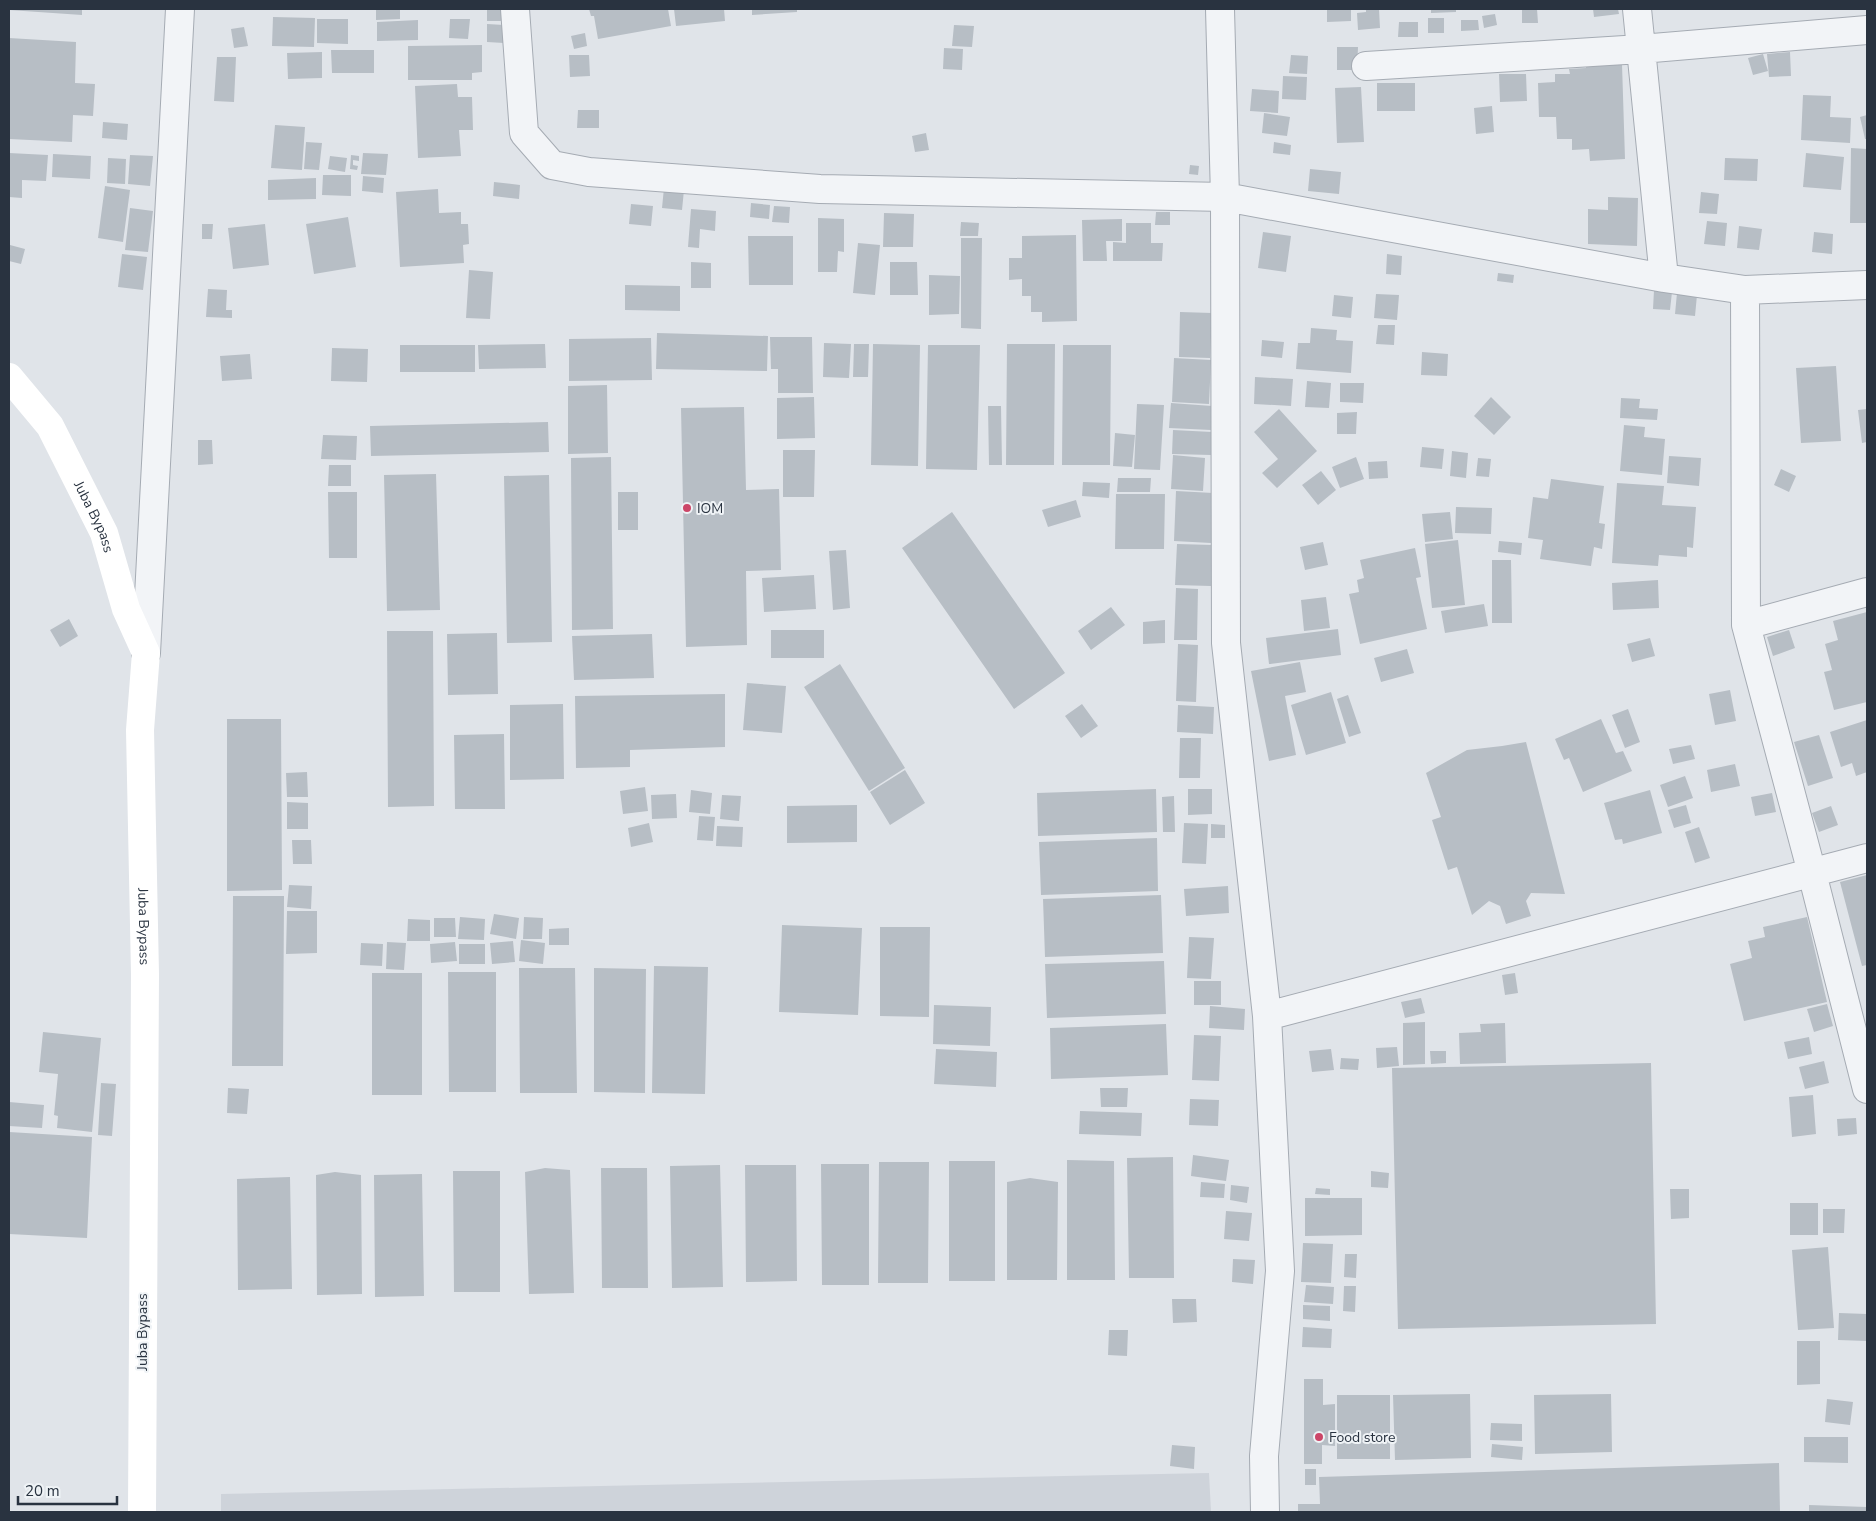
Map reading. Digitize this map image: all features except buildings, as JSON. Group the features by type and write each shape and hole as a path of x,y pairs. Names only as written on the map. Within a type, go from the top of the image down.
{"main road":[{"name":"Juba Bypass","path":"9,377 50,426 104,532 126,609 146,653 140,730 145,974 142,1512"}],"street":[{"path":"146,653 180,9"},
{"path":"515,9 524,133 552,165 588,172 820,189 1225,197 1664,278 1745,290 1867,285"},
{"path":"1220,9 1225,197 1226,643 1266,1016 1280,1271 1264,1456 1265,1512"},
{"path":"1637,9 1664,278"},
{"path":"1366,66 1641,49 1867,30"},
{"path":"1745,290 1746,625 1867,1089"},
{"path":"1746,625 1867,592"},
{"path":"1266,1016 1867,858"}],"shaded area":[{"path":"1209,1473 1211,1512 221,1512 221,1494"}],"place":[{"name":"IOM","path":"687,508"},
{"name":"Food store","path":"1319,1437"}]}
